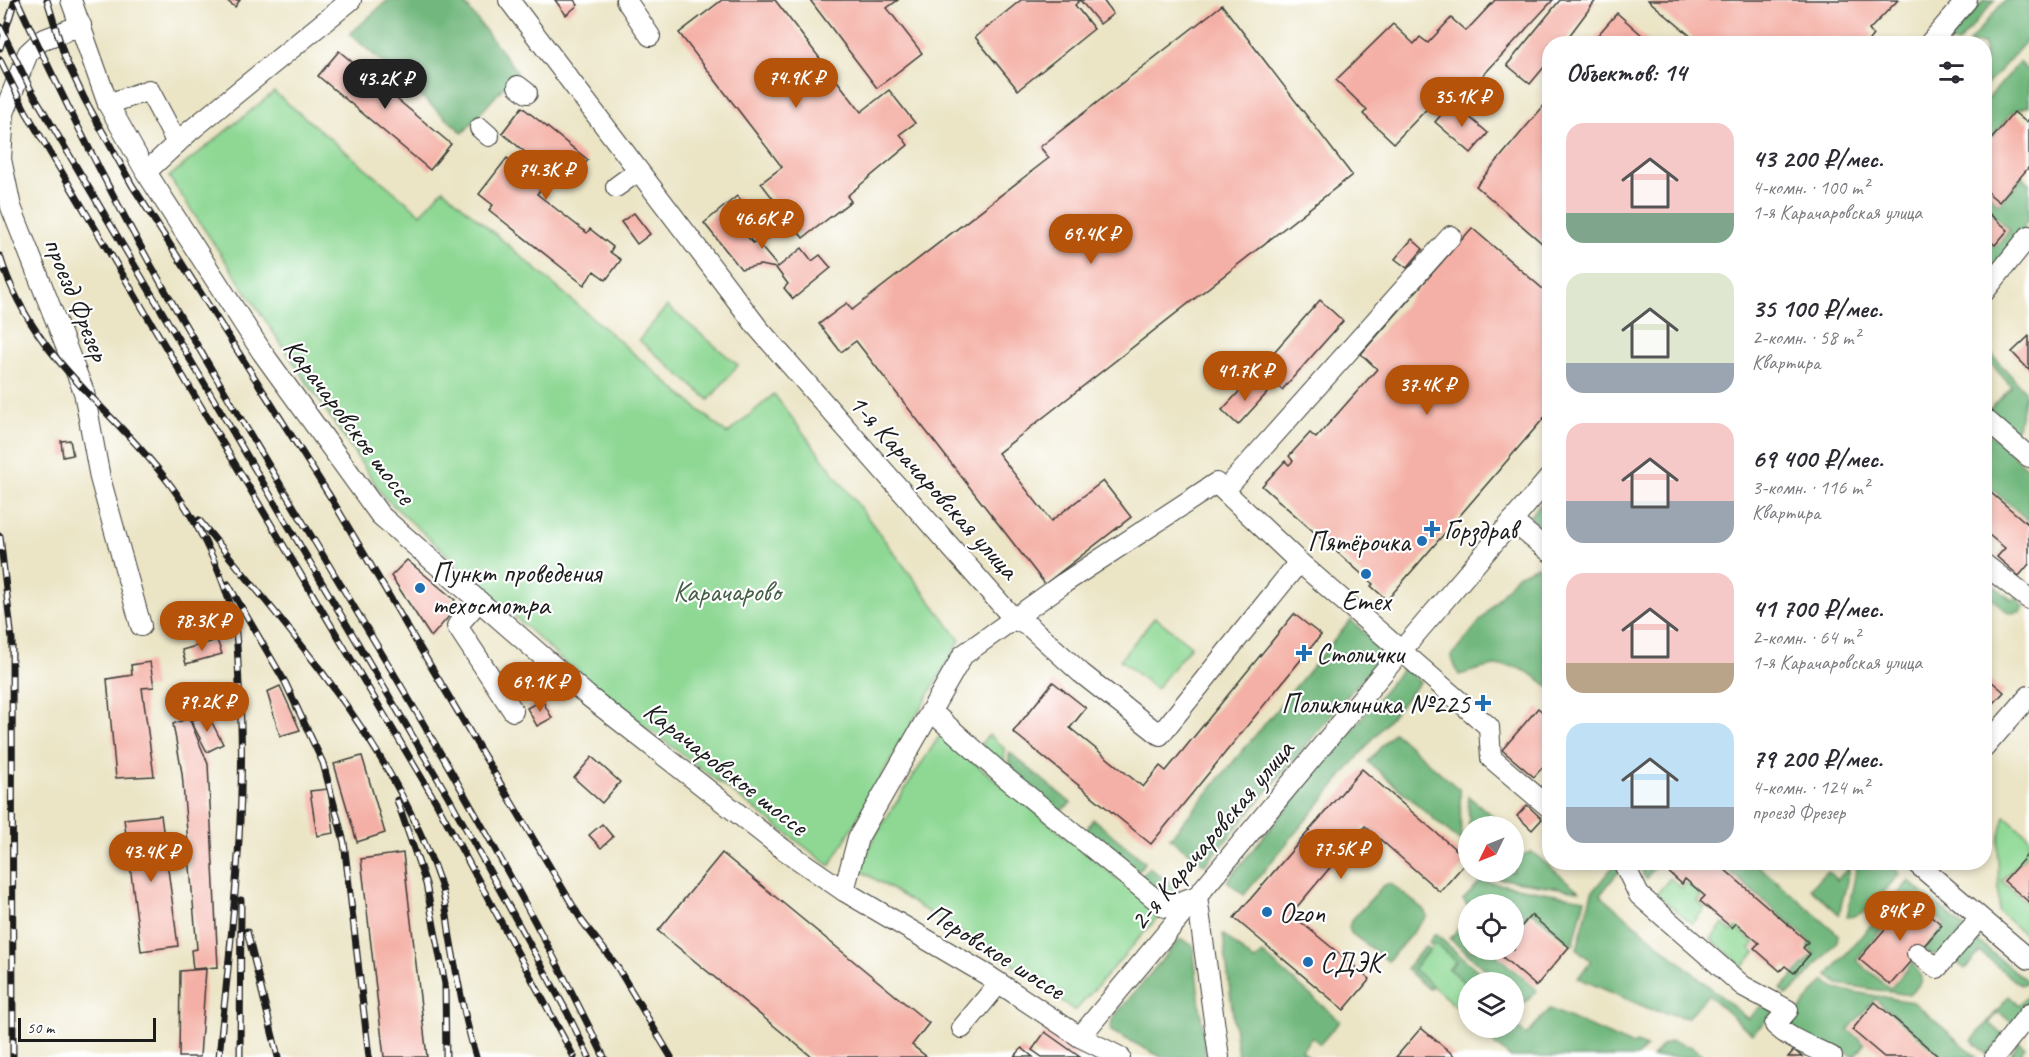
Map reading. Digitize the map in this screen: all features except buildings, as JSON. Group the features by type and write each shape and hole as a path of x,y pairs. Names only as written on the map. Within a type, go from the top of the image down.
{"street":[{"name":"Карачаровское шоссе","path":"71,0 108,104 146,172 262,352 380,515 588,696 783,849 844,891"},
{"path":"146,172 177,143 349,0"},
{"name":"1-я Карачаровская улица","path":"509,0 758,328 1014,619 1064,583 1216,483 1225,490"},
{"path":"626,0 650,36"},
{"path":"1936,36 1967,0"},
{"name":"проезд Фрезер","path":"81,25 42,40 28,52 4,113 1,159 11,207 84,392 100,477 141,626"},
{"path":"108,104 149,90 177,143"},
{"path":"616,187 638,171"},
{"path":"1451,236 1225,490 1299,562 1489,727 1491,758 1542,801"},
{"path":"1992,282 2029,236"},
{"path":"1992,425 2029,457"},
{"name":"2-я Карачаровская улица","path":"1080,1037 1401,651 1542,486"},
{"path":"1512,520 1542,545"},
{"path":"844,891 858,838 963,655 1014,619 1030,627 1081,673 1160,735 1299,562"},
{"path":"1992,570 2029,599"},
{"path":"478,601 457,626 513,711"},
{"path":"1992,739 2029,696"},
{"path":"932,712 1006,778 1165,907 1197,896 1219,1057"},
{"path":"1627,870 1639,896 1743,986 1788,1010 1775,1025 1790,1039 1810,1045 1832,1057"},
{"path":"1924,870 2029,959"},
{"name":"Перовское шоссе","path":"844,891 999,983 1080,1037 1120,1057"},
{"path":"1917,953 1937,968 1980,918"},
{"path":"962,1029 999,983"},
{"path":"1995,1057 2029,1014"}],"green space":[{"path":"388,0 462,0 517,72 463,133 350,34"},
{"path":"1984,0 1995,0 1964,36 1953,36"},
{"path":"2005,0 2029,0 2029,38 1992,79 1992,36 1974,36"},
{"path":"2020,62 2029,73 2029,106 2014,111 1992,137 1992,94"},
{"name":"Карачарово","path":"274,92 421,214 443,189 727,434 774,394 960,640 830,866 584,680 384,497 169,177"},
{"path":"2022,177 2029,183 2029,219 2024,225 2025,234 1992,286 1992,245 1995,247 2010,230 1992,213 1992,198 1999,204"},
{"path":"667,306 738,365 709,400 639,340"},
{"path":"1992,355 2023,389 2025,395 2018,427 2009,434 1992,417 1992,407 2012,387 1992,365"},
{"path":"1992,436 2029,469 2029,521 1992,489"},
{"path":"1542,502 1540,526 1529,517"},
{"path":"1538,566 1542,570 1542,682 1526,671 1507,666 1486,668 1459,675 1451,657 1517,575"},
{"path":"1992,584 2012,600 2016,597 2024,606 2020,612 2009,613 1992,599"},
{"path":"1155,617 1191,646 1156,689 1120,660"},
{"path":"1351,620 1378,646 1377,661 1205,865 1170,838"},
{"path":"1403,668 1420,682 1244,895 1227,881"},
{"path":"1394,732 1460,790 1458,839 1368,762"},
{"path":"940,735 1151,906 1159,916 1075,1011 1017,967 860,870 876,834"},
{"path":"989,735 1004,748 1005,769 978,747"},
{"path":"1009,752 1071,803 1058,813 1009,773"},
{"path":"1468,796 1493,816 1469,816"},
{"path":"2005,816 2029,837 2029,852 2002,881 2029,904 2029,938 1999,912 1998,842"},
{"path":"1093,819 1145,862 1134,876 1084,834"},
{"path":"1532,852 1542,860 1542,870 1554,870 1579,891 1521,882 1524,882 1524,855"},
{"path":"1149,867 1182,893 1172,901 1139,879"},
{"path":"1610,870 1619,870 1600,895 1748,1019 1761,1006 1773,1010 1771,1016 1752,1034 1708,995 1687,1018 1652,1010 1578,978 1591,961 1577,949 1592,892"},
{"path":"1642,870 1653,870 1645,879"},
{"path":"1728,870 1763,870 1838,934 1837,942 1794,990 1786,995 1781,989 1814,954 1807,947 1811,942"},
{"path":"1849,870 1839,914 1810,888 1827,871 1837,880"},
{"path":"1856,870 1896,870 1900,873 1870,907 1855,916 1847,917"},
{"path":"1670,878 1682,888 1686,883 1701,896 1697,901 1705,908 1692,924 1657,894"},
{"path":"1909,881 1965,928 1940,956 1922,952 1945,924 1911,895 1856,960 1890,989 1912,963 1922,977 1921,983 1909,995 1838,984 1828,975"},
{"path":"1480,882 1487,882 1585,899 1573,945 1531,911 1524,919 1524,894 1469,894"},
{"path":"1390,883 1423,909 1427,916 1388,961 1351,933 1349,927 1351,921 1383,886"},
{"path":"1723,924 1732,932 1736,927 1755,943 1750,948 1755,952 1743,967 1711,939"},
{"path":"1458,929 1458,946 1450,939"},
{"path":"1223,934 1254,961 1263,954 1340,1021 1320,1044 1312,1037 1302,1050 1309,1057 1298,1057 1291,1051 1287,1057 1238,1057"},
{"path":"1435,934 1458,954 1458,960 1465,960 1479,972 1458,972 1458,977 1449,969 1456,961 1435,943 1432,946 1429,942"},
{"path":"1973,937 2028,982 2020,985 1980,952 1965,969 1954,960"},
{"path":"1179,940 1184,940 1193,946 1206,1057 1161,1057 1111,1031 1112,1019"},
{"path":"1435,943 1456,961 1449,969 1458,977 1458,1008 1413,969"},
{"path":"1425,946 1429,950 1413,969 1432,985 1429,989 1406,969"},
{"path":"1475,960 1502,960 1516,972 1489,972"},
{"path":"1524,979 1537,990 1524,1002"},
{"path":"1824,980 1835,989 1913,1002 1977,1057 1943,1057 1875,999 1848,1030 1865,1044 1853,1057 1843,1050 1839,1055 1796,1032 1791,1024 1793,1018"},
{"path":"2029,994 2029,1004 2013,1024 1999,1012 1989,1023 2004,1035 1987,1055 1972,1041 2009,996 2019,1005"},
{"path":"1550,1009 1631,1045 1637,1043 1646,1047 1637,1057 1510,1057 1487,1038 1524,1038 1524,1033 1526,1035"},
{"path":"1672,1041 1692,1047 1705,1057 1652,1057 1662,1045"},
{"path":"2019,1041 2025,1047 2021,1052 2027,1057 2009,1057"}],"railway":[{"path":"0,48 15,0"},
{"path":"17,0 126,220 222,387 448,766 502,862 604,1057"},
{"path":"47,0 65,58 84,98 132,185 331,498 582,921 616,965 671,1057"},
{"path":"0,27 31,90 448,796 567,1012 589,1057"},
{"path":"0,60 26,112 436,802 574,1057"},
{"path":"0,256 14,292 52,353 148,458 182,501 211,554 231,609 237,648 241,732 240,825 219,1057"},
{"path":"199,520 335,690 394,781 419,829 445,901 461,997 476,1057"},
{"path":"0,536 12,640 13,1057"},
{"path":"228,584 285,682 323,763 344,842 369,1057"},
{"path":"397,800 426,884 445,984 446,1057"},
{"path":"240,1057 241,900"},
{"path":"247,931 278,1057"}],"place":[{"name":"Горздрав","path":"1432,529"},
{"name":"Пятёрочка","path":"1422,541"},
{"name":"Emex","path":"1366,574"},
{"name":"Пункт проведения техосмотра","path":"420,588"},
{"name":"Столички","path":"1304,653"},
{"name":"Поликлиника №225","path":"1483,703"},
{"name":"Ozon","path":"1267,912"},
{"name":"СДЭК","path":"1308,962"}]}
